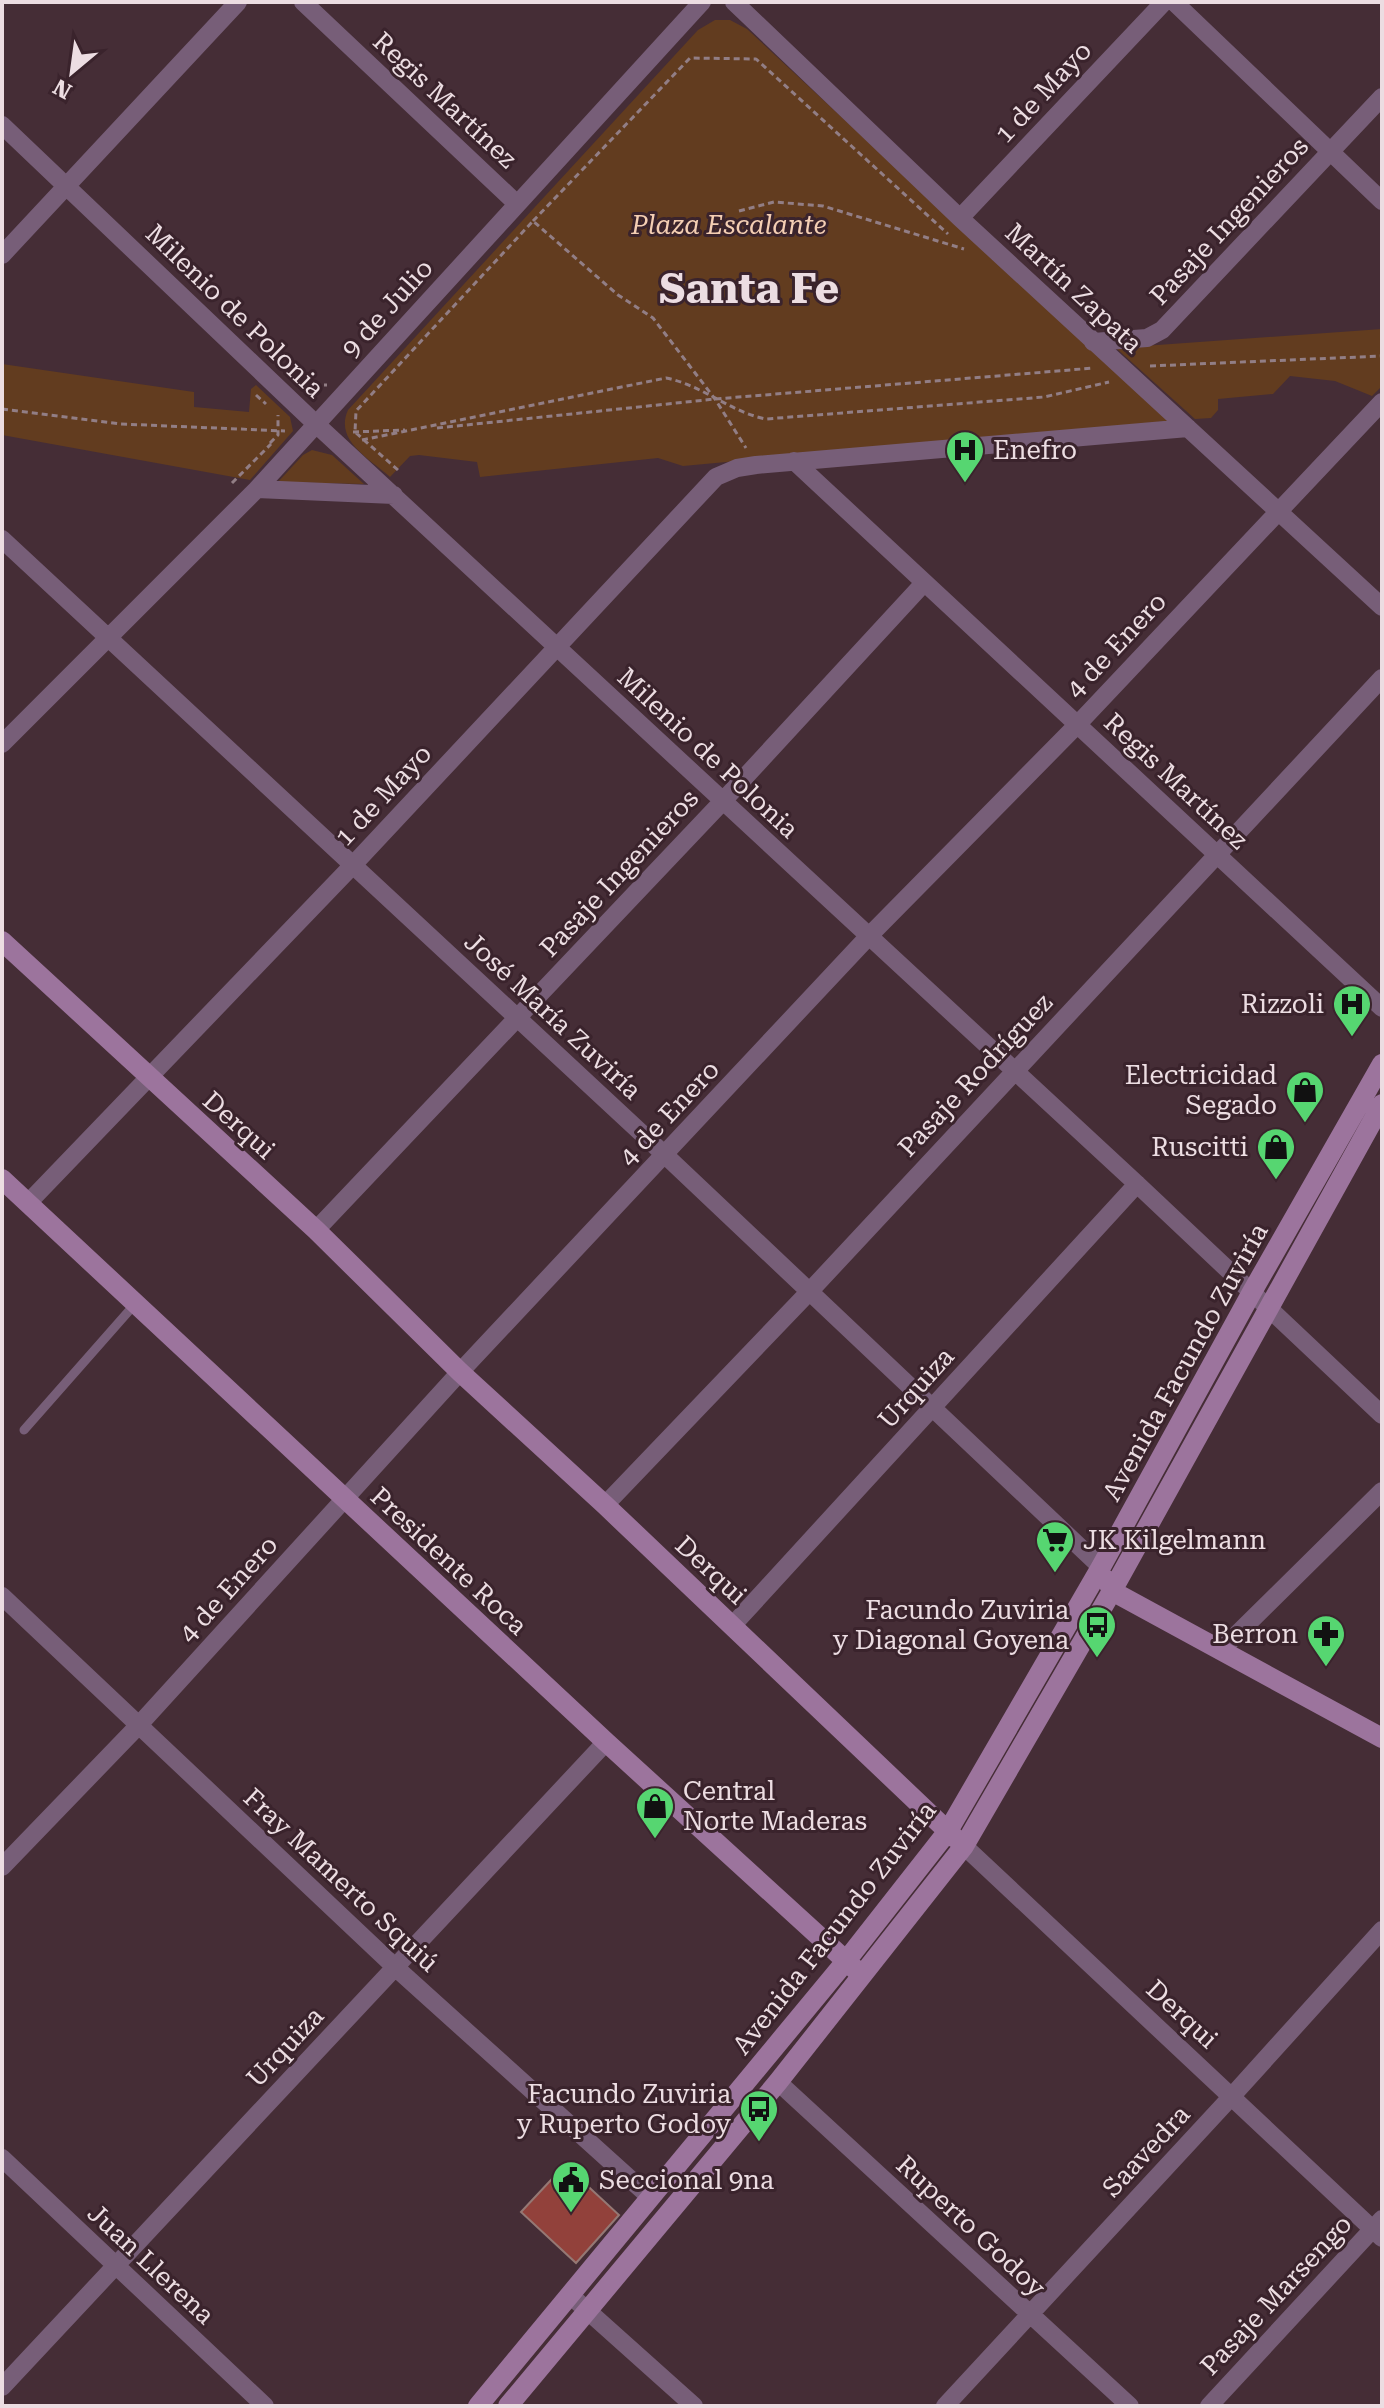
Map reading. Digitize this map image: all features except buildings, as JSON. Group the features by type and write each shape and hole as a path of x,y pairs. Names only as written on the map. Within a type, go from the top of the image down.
{"main road":[{"name":"Derqui","path":"2,941 316,1230 460,1372 605,1505 964,1846"},
{"name":"Avenida Facundo Zuviría","path":"478,2406 846,1961 948,1831 1101,1567 1382,1064"},
{"name":"Avenida Facundo Zuviría","path":"508,2406 864,1977 964,1846 1112,1591 1382,1104"},
{"name":"Presidente Roca","path":"2,1179 344,1500 864,1977"},
{"path":"1101,1567 1112,1591 1382,1738"}],"street":[{"path":"2,255 238,2"},
{"name":"Regis Martínez","path":"303,2 516,203"},
{"name":"9 de Julio","path":"2,744 317,430 516,203 702,2"},
{"name":"Martín Zapata","path":"734,2 960,218 1089,350 1188,428 1382,607"},
{"name":"1 de Mayo","path":"960,218 1164,2"},
{"path":"1174,2 1382,201"},
{"name":"Pasaje Ingenieros","path":"1089,350 1147,338 1162,330 1382,97"},
{"name":"Milenio de Polonia","path":"2,125 317,430 394,495 1269,1306 1382,1415"},
{"name":"4 de Enero","path":"5,1859 138,1726 460,1372 868,937 1077,725 1382,402"},
{"name":"1 de Mayo","path":"28,1203 353,865 710,482 737,468 756,465 1188,428"},
{"name":"Regis Martínez","path":"794,461 1382,1008"},
{"path":"257,489 394,495"},
{"name":"José María Zuviría","path":"2,539 665,1155 1101,1567"},
{"name":"Pasaje Ingenieros","path":"316,1230 722,802 924,583"},
{"name":"Pasaje Rodríguez","path":"605,1505 809,1292 1382,678"},
{"name":"Urquiza","path":"732,1626 1137,1184"},
{"path":"1222,1649 1382,1491"},
{"name":"Fray Mamerto Squiú","path":"2,1596 395,1967 650,2197"},
{"name":"Urquiza","path":"2,2387 606,1742"},
{"name":"Derqui","path":"964,1846 1379,2229"},
{"name":"Saavedra","path":"945,2406 1382,1930"},
{"name":"Ruperto Godoy","path":"778,2082 1130,2406"},
{"name":"Juan Llerena","path":"2,2158 265,2406"},
{"name":"Pasaje Marsengo","path":"1209,2406 1379,2229"},
{"path":"570,2295 694,2406"}],"lane":[{"path":"24,1430 135,1304"}],"path":[{"path":"355,432 356,411 690,58 756,59 964,249 823,206 774,202 739,211"},
{"path":"533,221 618,295 653,318 715,399 756,465"},
{"path":"2,409 121,424 355,432 419,429 715,399 1097,368 1089,350"},
{"path":"349,454 363,439 666,378 682,381 748,416 766,419 1044,397 1112,381 1113,371 1382,356"},
{"path":"355,432 398,470"},
{"path":"232,483 270,443 286,458"}],"green space":[{"name":"Plaza Escalante","path":"715,20 730,20 747,29 1168,421 683,466 658,458 480,477 477,462 419,455 410,456 390,477 364,456 346,431 348,410 698,30"},
{"path":"1382,329 1382,386 1372,396 1335,381 1290,376 1273,394 1218,399 1218,410 1211,418 1195,419 1116,348"},
{"path":"2,364 194,392 194,407 249,412 251,389 256,385 290,417 293,431 250,480 2,435"},
{"path":"312,450 332,455 364,484 278,482 303,455"}],"place":[{"name":"Enefro","path":"965,484"},
{"name":"Rizzoli","path":"1352,1038"},
{"name":"Electricidad Segado","path":"1305,1124"},
{"name":"Ruscitti","path":"1276,1181"},
{"name":"JK Kilgelmann","path":"1055,1574"},
{"name":"Facundo Zuviria y Diagonal Goyena","path":"1097,1659"},
{"name":"Berron","path":"1326,1668"},
{"name":"Central Norte Maderas","path":"655,1840"},
{"name":"Facundo Zuviria y Ruperto Godoy","path":"759,2143"},
{"name":"Seccional 9na","path":"571,2214"}],"district":[{"name":"Santa Fe","path":"749,288"}]}
